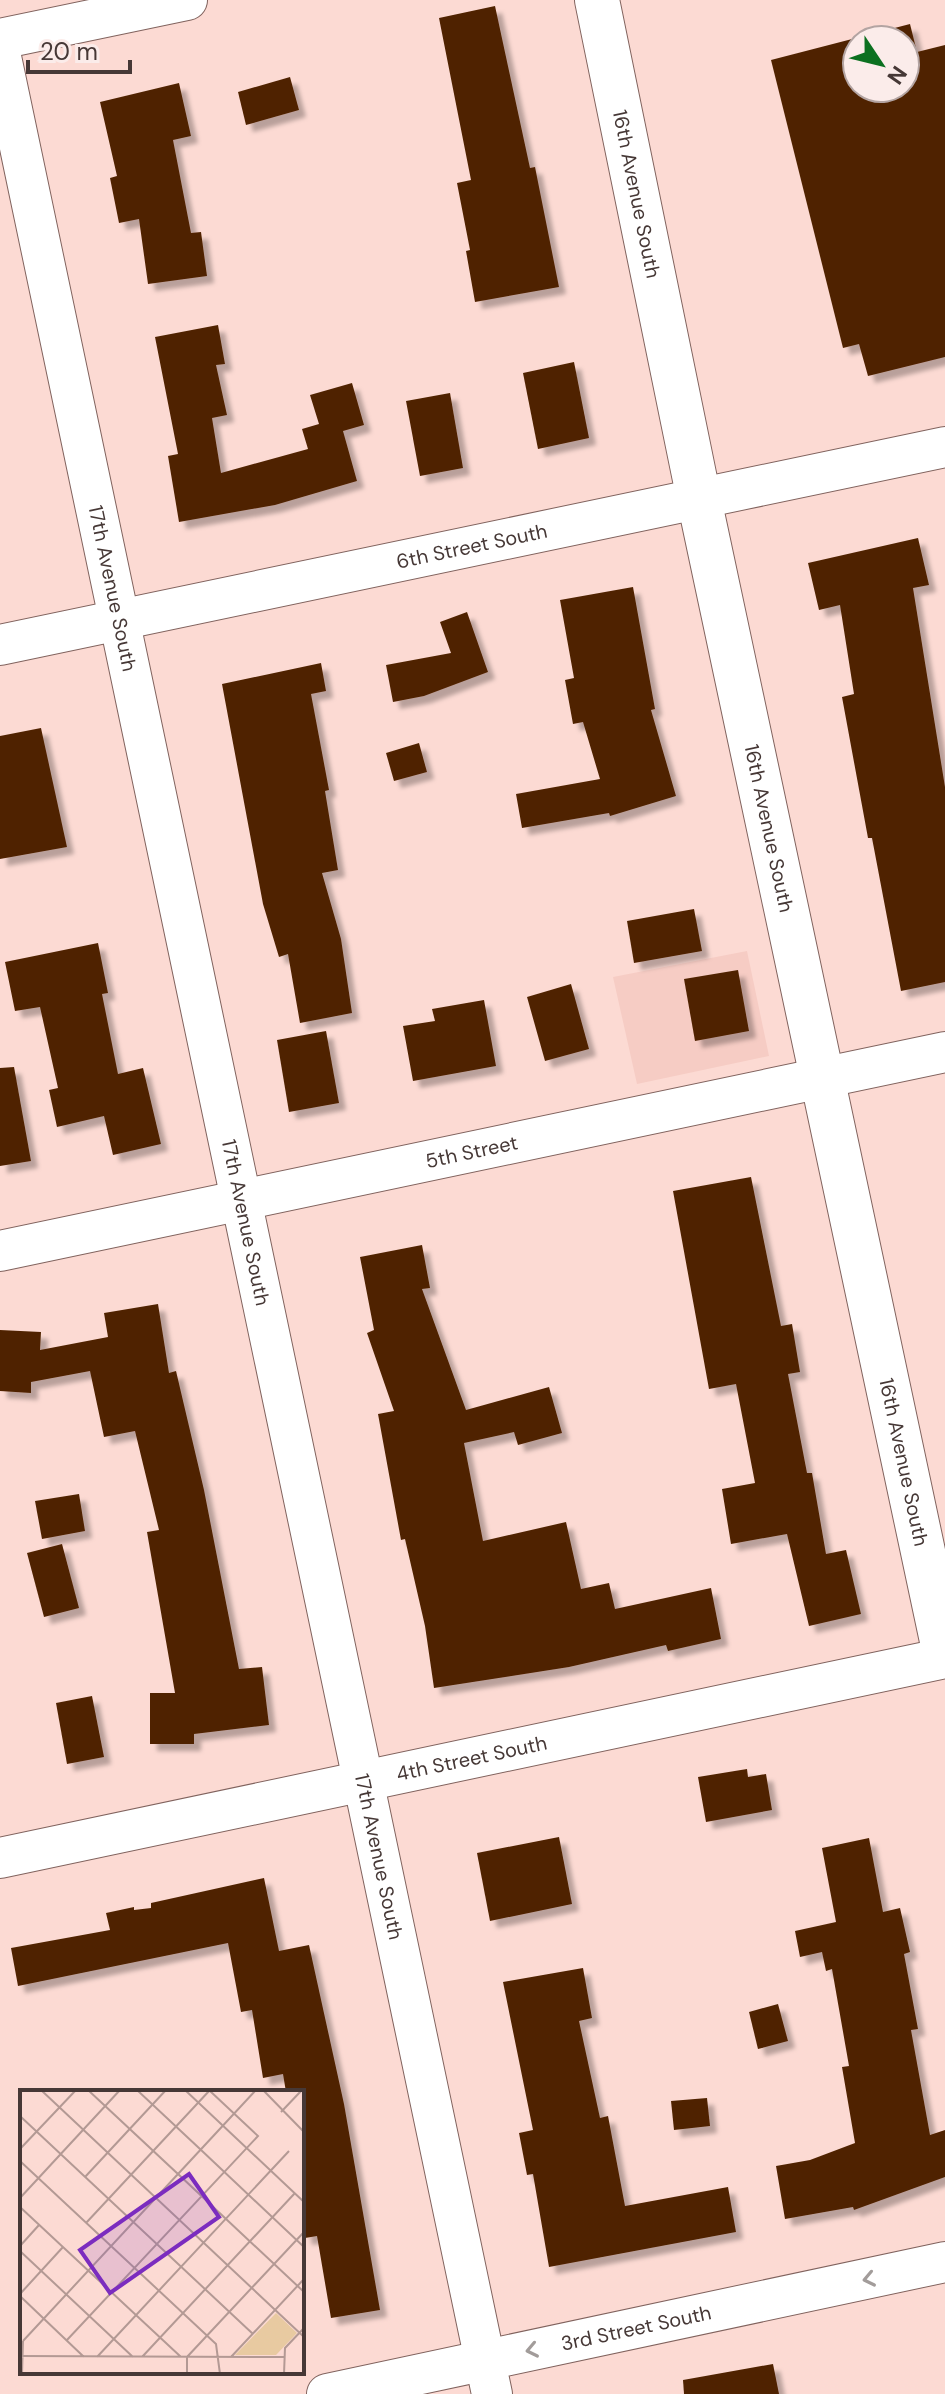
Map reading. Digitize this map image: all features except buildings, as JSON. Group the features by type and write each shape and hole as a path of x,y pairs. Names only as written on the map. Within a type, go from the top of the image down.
{"street":[{"path":"0,39 187,0"},
{"name":"16th Avenue South","path":"597,0 699,499 945,1656"},
{"name":"17th Avenue South","path":"0,52 489,2377"},
{"name":"6th Street South","path":"0,645 945,447"},
{"name":"5th Street","path":"0,1251 945,1052"},
{"name":"4th Street South","path":"0,1858 945,1656"},
{"name":"3rd Street South","path":"327,2394 489,2377 945,2262"}],"shaded area":[{"path":"747,951 769,1056 637,1084 613,977"}]}
